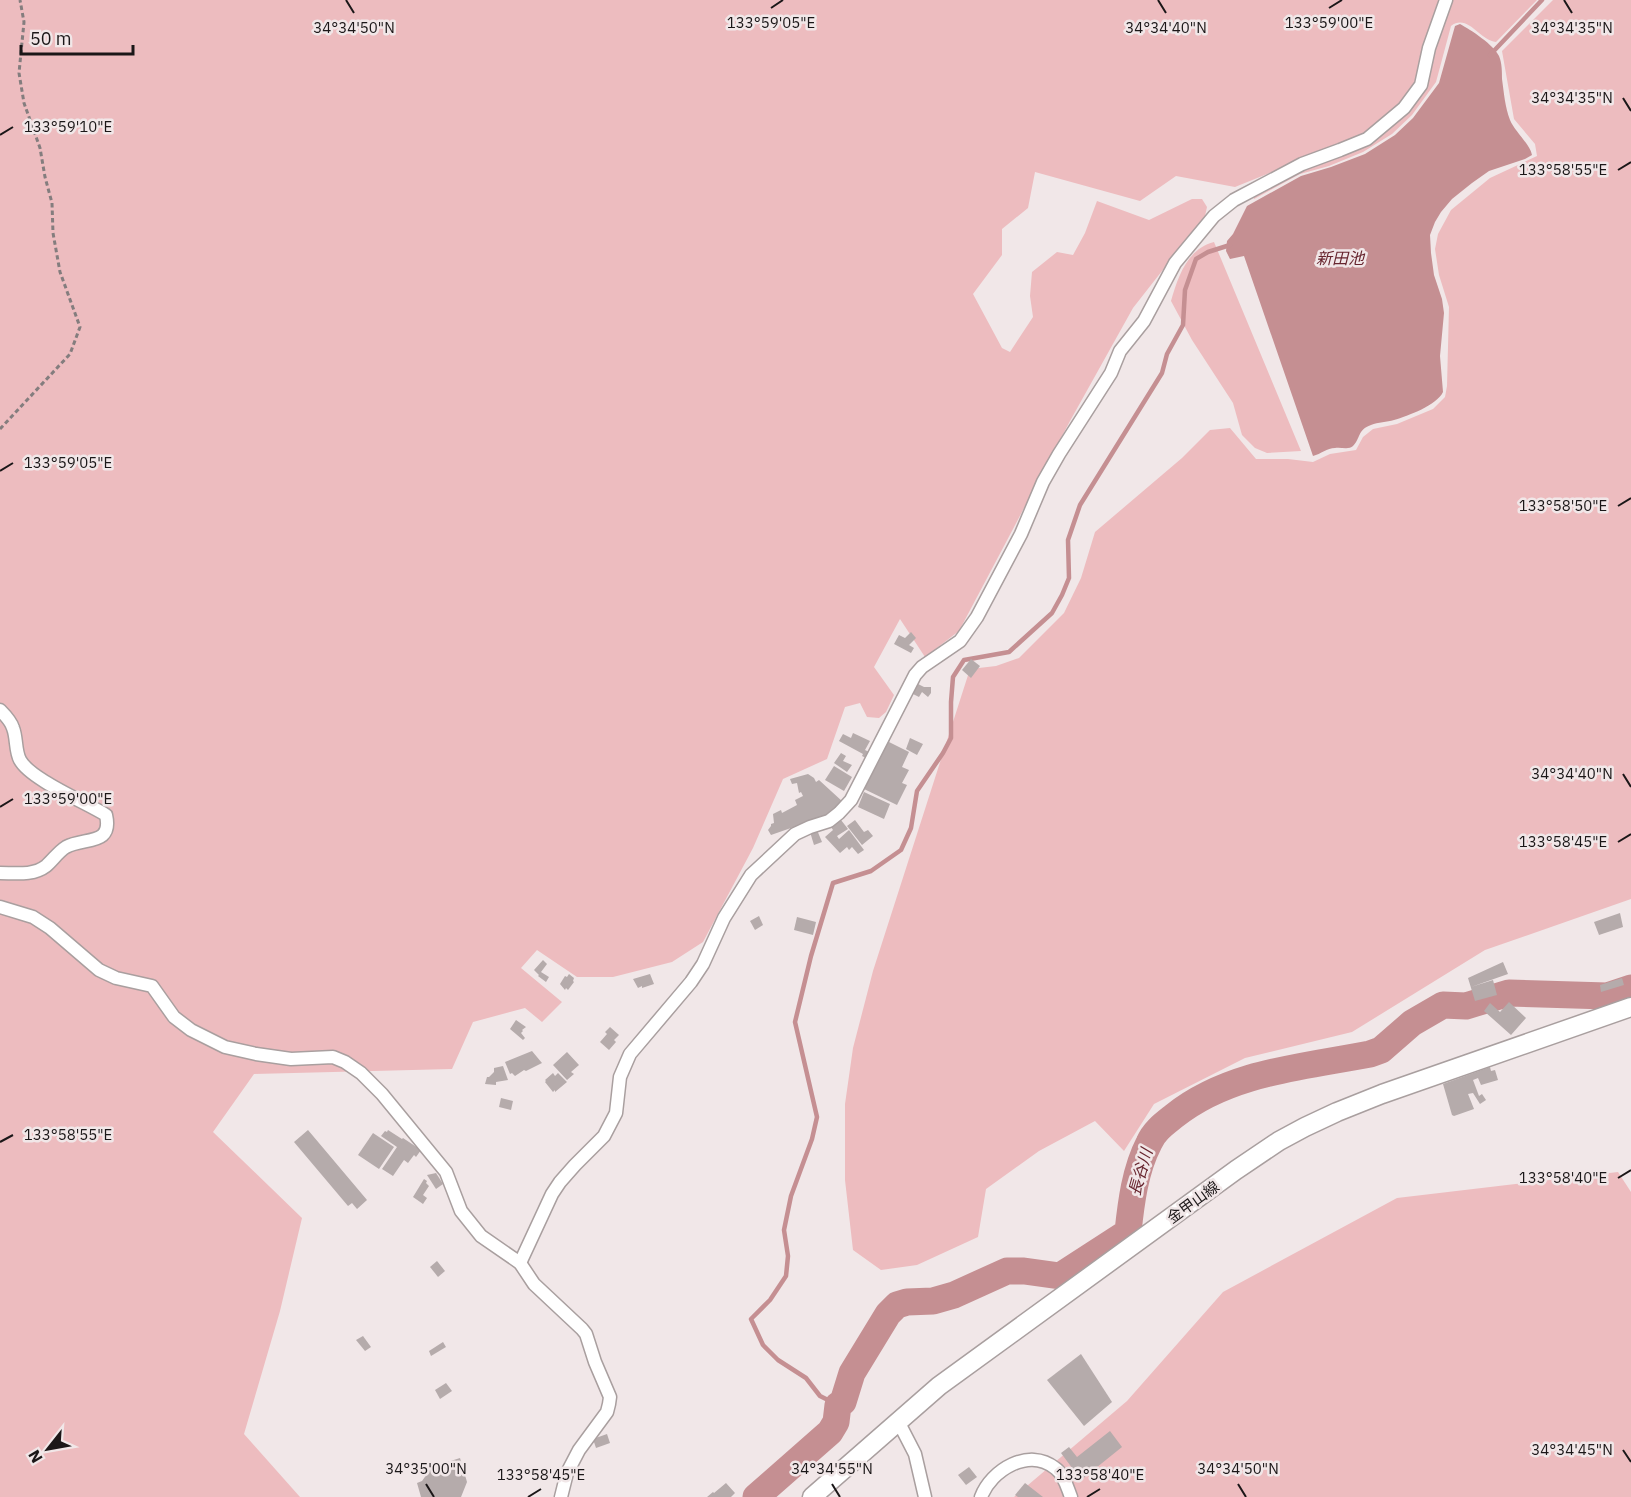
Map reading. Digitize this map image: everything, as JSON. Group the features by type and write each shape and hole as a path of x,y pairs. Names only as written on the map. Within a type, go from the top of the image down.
{"main road":[{"name":"金甲山線","path":"812,1497 949,1379 1279,1141 1305,1127 1382,1094 1631,1007"}],"street":[{"path":"520,1263 552,1194 575,1165 604,1136 616,1113 620,1077 630,1054 691,982 703,964 724,918 751,875 795,834 829,821 851,800 915,675 922,667 960,641 977,617 1021,534 1043,482 1111,373 1120,351 1143,321 1175,264 1214,216 1234,200 1302,164 1367,139 1404,108 1421,85 1429,48 1446,0"},
{"path":"0,710 8,718 13,728 19,760 28,770 106,815 108,824 106,832 100,839 67,847 35,872 0,873"},
{"path":"0,907 33,917 50,928 99,970 116,978 152,986 174,1017 191,1030 225,1047 291,1059 333,1057 361,1073 382,1094 446,1172 461,1211 481,1236 520,1263 534,1284 586,1334 610,1397 607,1412 579,1450 567,1473 561,1497"},
{"path":"898,1421 915,1454 925,1497"},
{"path":"981,1497 993,1477 1007,1467 1028,1460 1044,1460 1057,1469 1071,1497"}],"path":[{"path":"0,429 70,354 80,327 60,272 53,233 52,203 40,147 24,103 19,73 24,22 20,0"}],"shaded area":[{"path":"0,0 1442,0 1416,86 1382,124 1356,138 1235,187 1176,176 1140,201 1035,172 1028,208 1002,229 1002,255 973,294 1002,348 1010,352 1033,317 1030,296 1032,272 1057,252 1073,255 1085,233 1097,201 1149,220 1192,199 1202,199 1207,207 1205,216 1133,308 1070,421 959,631 925,657 900,619 874,667 894,695 886,712 879,718 867,717 860,703 845,707 827,759 783,779 753,848 703,942 672,962 613,977 577,977 537,950 521,968 562,1002 542,1022 525,1008 473,1022 452,1069 254,1074 213,1132 302,1218 280,1311 244,1434 300,1497 0,1497"},
{"path":"1452,0 1537,0 1496,42 1463,23 1451,26 1436,82 1412,115 1392,134 1363,152 1329,166 1300,174 1254,199 1252,194 1297,169 1367,143 1407,110"},
{"path":"1553,0 1631,0 1631,899 1485,950 1352,1032 1245,1058 1154,1104 1124,1151 1095,1121 1039,1151 986,1189 978,1237 917,1265 881,1270 853,1250 845,1180 845,1104 853,1048 873,971 970,669 996,666 1019,658 1064,613 1081,578 1095,532 1182,458 1210,430 1230,428 1256,459 1313,462 1330,454 1356,450 1363,437 1373,429 1397,424 1433,409 1445,397 1449,307 1439,275 1435,249 1438,234 1451,210 1490,178 1537,156 1535,144 1514,119 1502,51"},
{"path":"1214,242 1301,451 1267,453 1255,448 1242,435 1233,403 1192,340 1171,301 1190,257"},
{"path":"1618,1172 1631,1192 1631,1497 1014,1497 1127,1401 1223,1292 1397,1198"}],"water":[{"name":"新田池","path":"1460,24 1487,43 1499,56 1508,115 1532,155 1489,171 1472,183 1452,199 1441,212 1430,235 1434,275 1444,313 1440,356 1443,392 1440,397 1429,406 1414,413 1367,427 1351,447 1332,448 1313,456 1244,256 1230,259 1226,251 1227,241 1247,206 1301,176 1365,154 1395,135 1413,118 1439,83 1455,26"}],"building":[{"path":"911,632 916,638 909,645 914,648 911,653 894,644 899,635 905,638"},
{"path":"971,659 980,666 971,678 962,670"},
{"path":"916,683 924,687 931,687 928,697 922,692 919,697 911,693"},
{"path":"853,733 870,741 865,750 869,752 866,758 839,741 843,734 851,738"},
{"path":"910,738 923,744 917,755 906,749"},
{"path":"887,739 909,752 902,767 909,770 902,783 907,785 897,805 864,789"},
{"path":"841,753 846,756 843,761 852,765 847,772 834,763"},
{"path":"834,766 852,777 844,791 825,780"},
{"path":"808,774 816,782 819,780 843,802 828,815 771,835 768,830 774,823 773,814 781,810 782,813 797,805 795,800 803,796 801,792 799,793 797,783 792,784 790,779"},
{"path":"864,792 890,804 884,819 858,807"},
{"path":"841,820 848,829 837,836 839,839 849,830 864,850 858,854 852,847 849,850 847,847 840,853 825,837 833,830 831,827"},
{"path":"855,820 864,832 868,830 873,836 862,845 847,826"},
{"path":"817,830 822,842 814,845 810,832"},
{"path":"1620,913 1623,927 1599,935 1594,922"},
{"path":"759,916 763,925 755,930 750,921"},
{"path":"797,917 816,922 813,935 794,930"},
{"path":"543,960 547,964 541,972 549,977 546,982 534,970"},
{"path":"1503,962 1508,974 1471,987 1493,980 1497,995 1475,1001 1468,978"},
{"path":"569,974 574,978 574,982 568,990 566,988 565,990 560,984"},
{"path":"650,974 654,984 638,988 633,979"},
{"path":"1622,978 1624,985 1601,992 1600,985"},
{"path":"1509,1002 1526,1018 1511,1035 1484,1011 1490,1003 1500,1012"},
{"path":"516,1020 526,1027 521,1033 525,1038 523,1040 510,1029"},
{"path":"610,1027 619,1035 609,1050 600,1042"},
{"path":"532,1051 542,1063 515,1076 510,1074 505,1062"},
{"path":"567,1052 579,1065 571,1072 574,1074 567,1080 553,1065"},
{"path":"503,1066 508,1080 496,1082 496,1085 485,1084 487,1077 494,1072 494,1068"},
{"path":"1490,1067 1491,1071 1495,1070 1498,1080 1481,1085 1478,1078 1473,1080 1479,1096 1482,1094 1486,1100 1480,1104 1473,1093 1468,1094 1474,1109 1452,1115 1443,1084"},
{"path":"553,1073 555,1076 558,1073 567,1082 555,1092 545,1082"},
{"path":"501,1098 513,1101 511,1110 499,1107"},
{"path":"308,1130 367,1200 357,1209 352,1203 348,1206 294,1142"},
{"path":"388,1130 421,1150 408,1163 404,1160 393,1176 382,1169 397,1147 381,1136"},
{"path":"373,1133 394,1147 379,1169 358,1155"},
{"path":"436,1173 443,1184 436,1189 427,1175"},
{"path":"424,1179 429,1186 423,1195 427,1198 423,1204 413,1197"},
{"path":"437,1261 445,1271 438,1277 430,1267"},
{"path":"363,1336 371,1347 365,1351 356,1340"},
{"path":"443,1342 446,1347 431,1356 429,1351"},
{"path":"1081,1354 1112,1402 1084,1426 1047,1380"},
{"path":"446,1383 452,1391 440,1399 435,1390"},
{"path":"1110,1431 1122,1447 1081,1480 1061,1453 1069,1447 1077,1457"},
{"path":"607,1434 610,1443 596,1448 593,1439"},
{"path":"460,1458 467,1482 461,1497 421,1497 417,1483 422,1481 432,1467"},
{"path":"969,1467 977,1477 966,1485 958,1475"},
{"path":"726,1483 735,1493 731,1497 707,1497 714,1493"},
{"path":"1025,1483 1043,1497 1015,1495"}],"waterway":[{"path":"1490,55 1542,0"},
{"path":"838,1405 820,1396 806,1378 778,1360 763,1345 751,1319 770,1300 786,1276 788,1256 784,1230 791,1196 812,1139 817,1117 795,1022 811,956 833,883 871,871 901,850 911,828 917,791 951,738 953,677 964,660 1009,652 1052,613 1069,578 1068,540 1080,505 1162,373 1167,354 1183,325 1185,290 1196,259 1208,252 1230,245"},
{"name":"長谷川","path":"756,1497 830,1432 836,1422 838,1405 843,1402 852,1373 888,1314 897,1305 907,1302 933,1301 954,1295 1007,1271 1060,1276 1128,1232 1137,1175 1151,1139 1156,1131 1195,1101 1243,1080 1267,1073 1381,1050 1412,1023 1443,1005 1466,1006 1509,993 1607,996 1631,988"}]}
